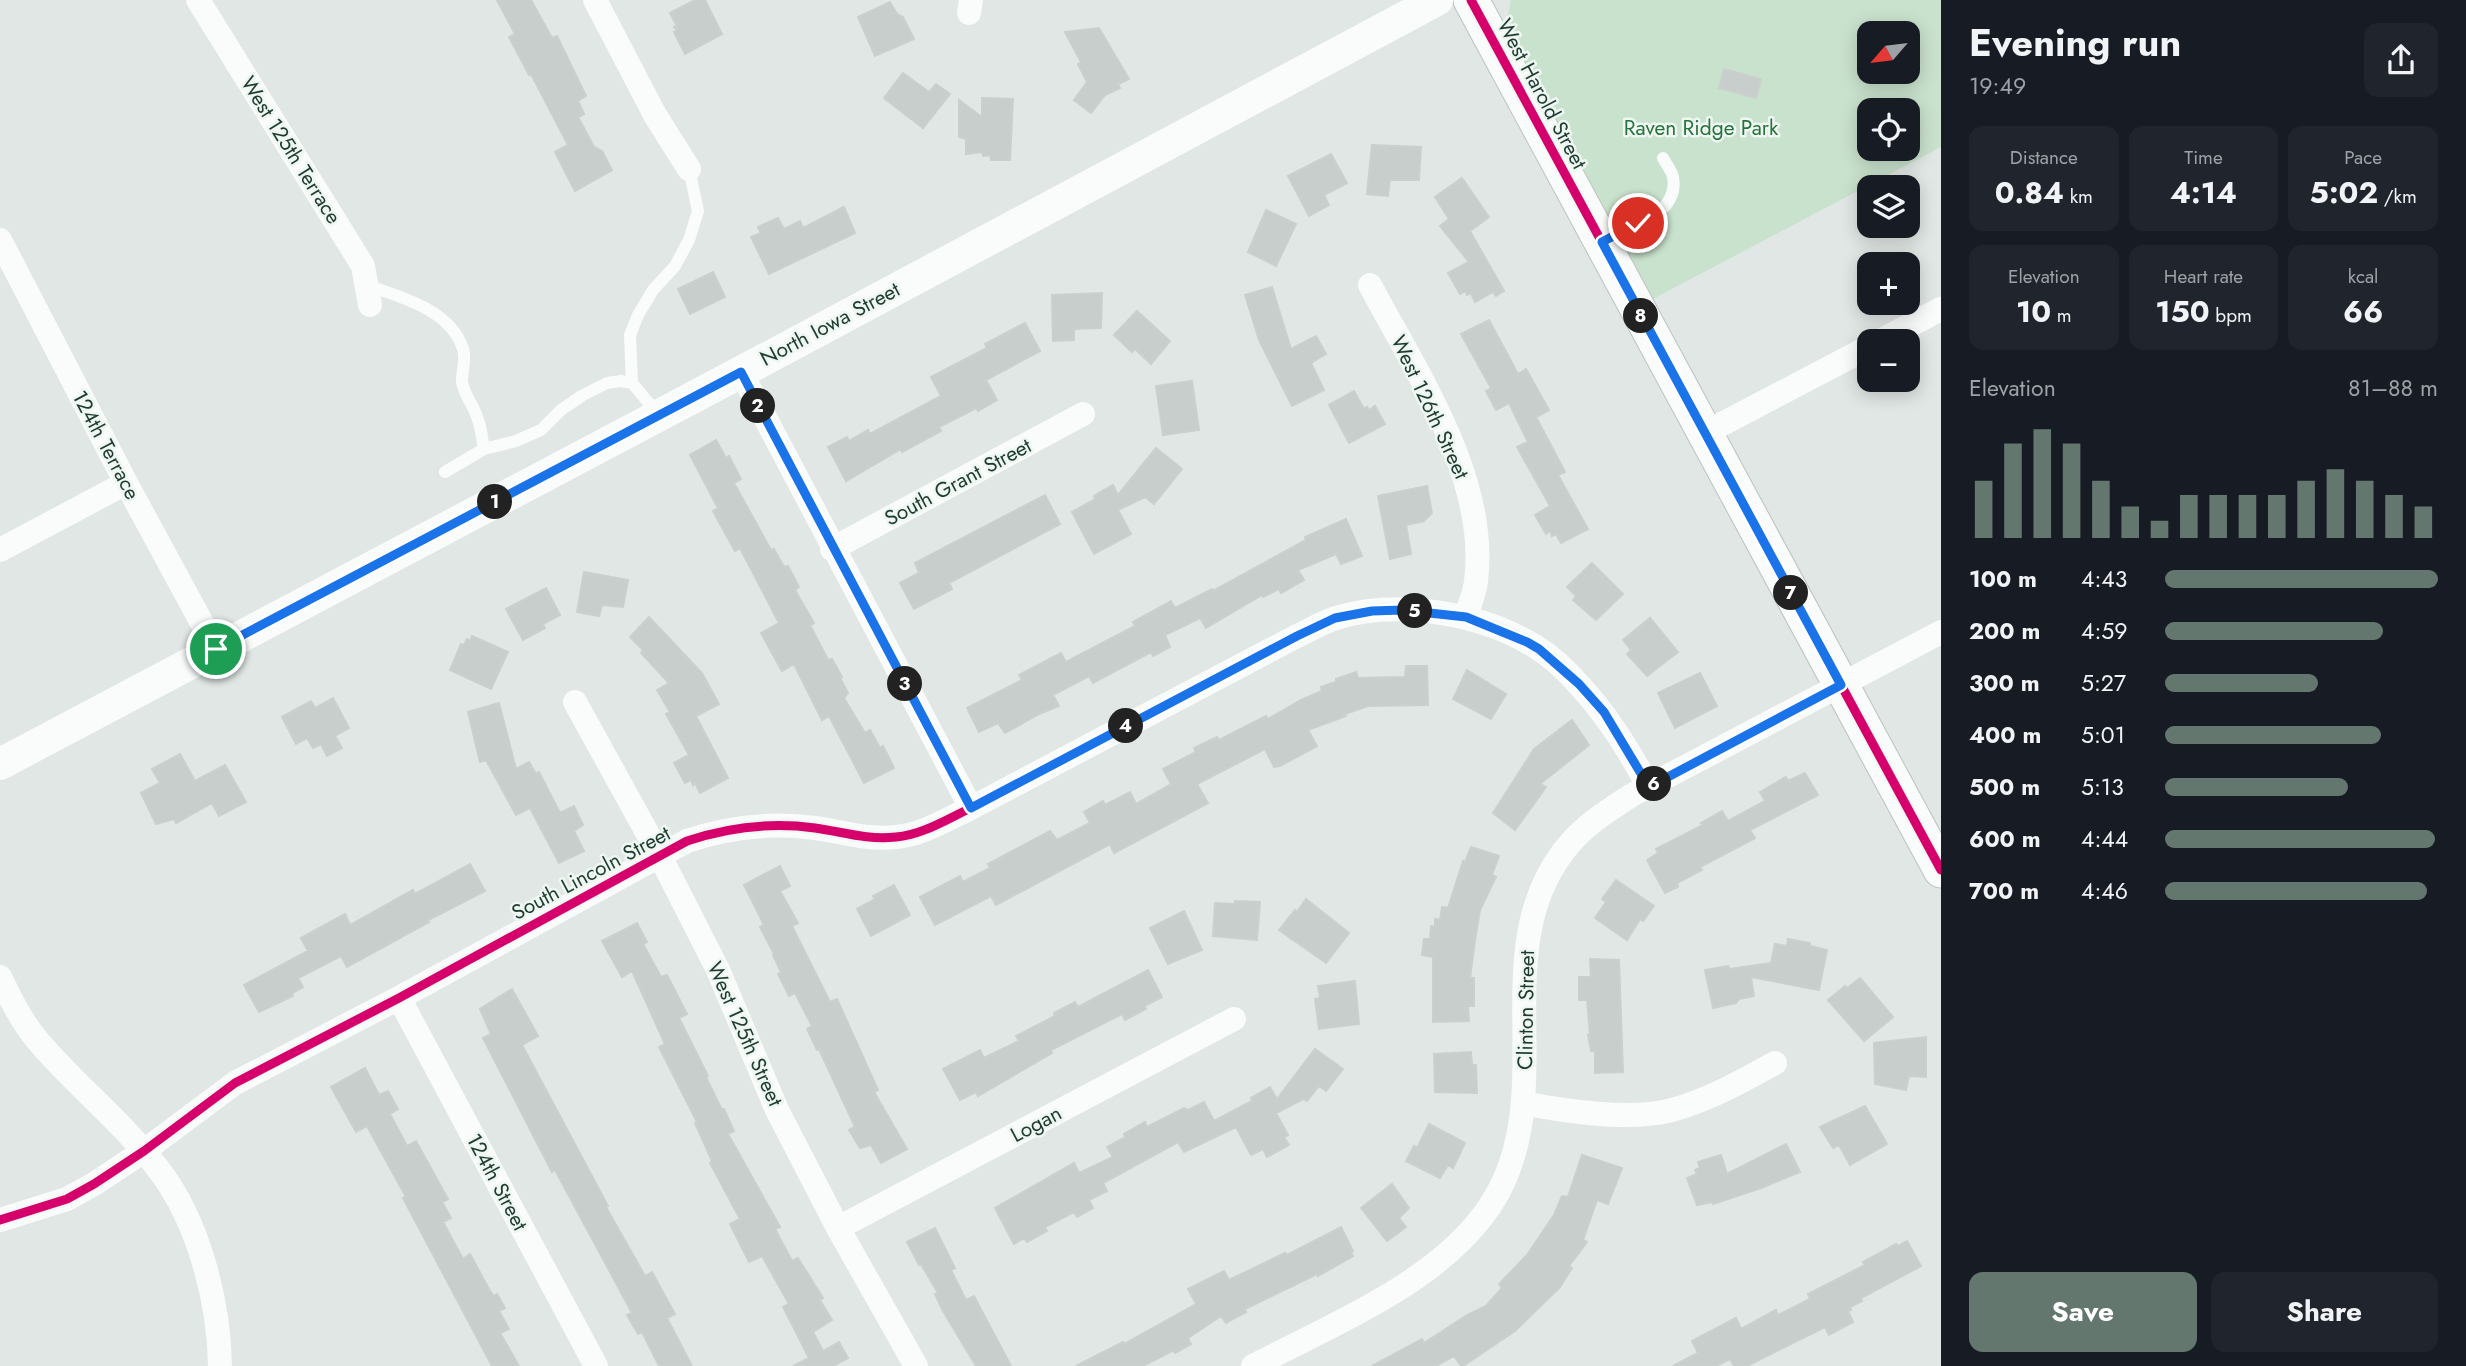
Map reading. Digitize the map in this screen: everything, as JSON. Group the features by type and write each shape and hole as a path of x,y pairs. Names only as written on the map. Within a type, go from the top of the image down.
{"main road":[{"name":"West Harold Street","path":"1471,0 1941,870"}],"street":[{"name":"West 125th Terrace","path":"198,0 363,266 368,295"},
{"path":"595,0 655,115 689,169"},
{"name":"North Iowa Street","path":"0,764 1437,0"},
{"name":"124th Terrace","path":"0,240 216,649"},
{"name":"West 126th Street","path":"1370,285 1445,427 1467,481 1476,523 1478,558 1476,584 1466,617"},
{"path":"1903,329 1941,309"},
{"path":"1705,433 1857,353"},
{"path":"741,372 971,808"},
{"name":"South Grant Street","path":"832,549 1083,414"},
{"path":"0,550 126,483"},
{"name":"South Lincoln Street","path":"0,1220 67,1199 144,1151 235,1083 399,998 687,841 713,832 751,826 817,828 869,838 898,837 919,832 971,808 1335,618 1390,609 1466,617 1539,649 1579,684 1604,712 1649,787"},
{"name":"Clinton Street","path":"1253,1366 1398,1290 1429,1269 1460,1242 1484,1215 1508,1174 1518,1143 1525,1080 1524,953 1534,909 1548,876 1563,852 1590,823 1649,787 1941,632"},
{"name":"West 125th Street","path":"575,702 660,856 718,970 777,1110 838,1227 916,1366"},
{"path":"0,978 18,1014 38,1041 160,1171 194,1231 220,1344 220,1366"},
{"name":"124th Street","path":"399,998 596,1366"},
{"name":"Logan","path":"838,1227 1234,1019"},
{"path":"1523,1103 1550,1108 1639,1115 1671,1111 1714,1096 1775,1063"}],"lane":[{"path":"1602,242 1662,211 1673,197 1673,176 1663,158"},
{"path":"659,415 632,383 630,335 653,290 675,266 689,240 698,211 689,169"},
{"path":"368,295 426,308 450,328 463,348 465,364 461,379 465,394 478,417 484,449"},
{"path":"445,472 484,449 516,441 541,430 561,410 607,383 632,383"}],"green space":[{"name":"Raven Ridge Park","path":"1511,0 1941,0 1941,147 1920,158 1920,98 1857,98 1857,161 1914,161 1888,175 1857,175 1857,191 1649,301 1512,44 1506,26"}],"building":[{"path":"497,0 531,0 552,38 557,36 586,96 578,101 584,114 578,117 594,147 602,151 612,170 575,191 555,152 568,145 509,37 515,34"},
{"path":"695,0 705,0 722,34 685,54 674,32 677,31 674,27 677,26 670,13"},
{"path":"890,2 897,14 903,17 914,39 875,56 858,17"},
{"path":"1099,28 1129,79 1118,84 1120,88 1105,95 1091,113 1074,100 1087,82 1078,64 1081,62 1065,32"},
{"path":"1724,69 1761,79 1756,98 1719,88"},
{"path":"903,73 929,92 936,84 950,94 923,128 884,98"},
{"path":"982,98 1013,99 1010,160 991,160 990,155 983,156 982,152 966,154 966,139 959,137 959,100 982,117"},
{"path":"1372,145 1421,147 1419,180 1390,180 1388,196 1367,194"},
{"path":"1331,154 1347,183 1324,195 1329,205 1309,216 1288,176"},
{"path":"1462,178 1489,217 1470,231 1504,291 1496,296 1493,292 1475,302 1471,293 1467,295 1465,291 1460,294 1448,273 1469,262 1440,226 1449,219 1435,197"},
{"path":"844,207 855,233 769,274 751,237 761,233 758,227 778,218 784,229 800,221 803,228"},
{"path":"1266,210 1296,224 1276,266 1248,252"},
{"path":"713,272 725,297 690,314 678,289"},
{"path":"1272,287 1291,349 1316,336 1326,354 1311,363 1324,390 1292,406 1259,340 1245,295"},
{"path":"1102,293 1101,328 1074,329 1074,340 1053,341 1052,295"},
{"path":"1137,311 1170,341 1151,364 1135,349 1132,352 1114,335"},
{"path":"1489,320 1518,374 1526,369 1549,410 1536,417 1565,472 1558,475 1588,529 1561,543 1556,534 1552,536 1550,531 1546,534 1535,515 1550,506 1517,447 1528,442 1509,403 1496,410 1486,391 1491,388 1461,334"},
{"path":"1025,323 1040,351 986,380 997,400 939,427 941,431 902,452 901,449 846,481 828,447 847,437 849,441 868,430 870,434 941,396 931,377 987,348 985,344"},
{"path":"1192,381 1199,430 1163,435 1156,386"},
{"path":"1354,391 1364,409 1367,407 1369,410 1375,406 1385,424 1349,443 1329,405"},
{"path":"716,440 726,458 729,456 741,479 734,483 771,550 774,549 784,567 788,566 799,587 795,590 814,623 810,625 828,660 832,659 842,677 840,678 848,693 844,698 865,733 870,730 880,748 883,746 894,768 864,783 829,716 822,720 794,664 782,671 761,633 779,623 740,548 735,551 713,511 718,508 690,455"},
{"path":"1156,448 1182,469 1154,504 1145,497 1118,510 1131,534 1094,554 1072,512 1113,485 1118,495"},
{"path":"1427,486 1432,513 1424,521 1406,525 1411,554 1390,559 1378,496"},
{"path":"1045,495 1060,524 949,583 952,589 914,609 900,583 919,573 915,563"},
{"path":"1346,519 1362,556 1341,564 1336,554 1298,570 1304,580 1281,593 1279,589 1263,597 1262,595 1206,628 1200,618 1165,635 1170,647 1153,656 1151,652 1093,683 1089,676 1053,695 1059,706 1005,733 998,723 979,732 967,708 1022,680 1019,675 1061,653 1066,662 1135,626 1133,622 1171,601 1175,608 1212,589 1213,591 1306,540 1305,537"},
{"path":"1592,563 1623,594 1596,620 1573,600 1576,596 1567,587"},
{"path":"584,572 628,580 623,607 602,605 599,616 577,612"},
{"path":"546,588 560,615 543,624 545,628 523,640 506,609"},
{"path":"649,617 702,673 719,704 696,716 728,778 700,793 691,780 685,783 674,763 689,755 666,714 670,712 657,690 669,683 630,637"},
{"path":"1650,618 1678,652 1647,676 1627,654 1631,650 1623,640"},
{"path":"472,636 508,652 491,689 450,670 461,644 464,645 467,639 470,641"},
{"path":"1406,666 1427,666 1428,705 1368,706 1345,714 1346,716 1308,730 1317,746 1280,766 1274,767 1265,749 1197,784 1208,803 1114,853 1110,844 996,905 991,896 935,925 920,897 960,876 963,882 990,868 988,864 1050,831 1057,840 1090,823 1084,812 1103,801 1105,805 1130,792 1136,804 1171,784 1163,769 1196,752 1194,748 1217,737 1219,740 1266,716 1268,719 1322,691 1321,687 1336,682 1336,679 1356,672 1358,678 1405,677"},
{"path":"1467,670 1506,694 1491,719 1453,699"},
{"path":"1700,673 1717,706 1675,728 1658,693"},
{"path":"333,698 349,728 335,736 342,748 327,756 321,744 313,748 307,738 296,744 282,717 311,701 315,708"},
{"path":"499,703 516,769 529,762 536,774 539,772 560,813 574,806 583,825 574,831 584,851 559,863 530,808 516,815 486,760 480,762 468,712"},
{"path":"1572,720 1589,745 1540,784 1546,787 1515,830 1493,813 1534,749"},
{"path":"180,754 195,781 225,765 246,802 219,816 212,803 176,823 174,819 156,824 141,793 160,783 152,769"},
{"path":"1805,773 1818,795 1750,830 1755,838 1700,867 1702,870 1677,883 1678,887 1665,893 1647,860 1658,853 1656,849 1703,825 1701,823 1722,811 1728,821 1765,801 1760,792 1786,777 1788,781"},
{"path":"1471,847 1499,856 1492,875 1496,877 1480,910 1475,940 1470,978 1474,978 1474,1006 1468,1006 1469,1021 1433,1022 1433,957 1422,955 1424,939 1430,939 1431,926 1435,927 1435,919 1440,920 1442,907 1448,908 1463,861 1465,862"},
{"path":"470,864 485,891 347,967 341,956 298,978 303,987 292,993 293,996 259,1012 244,985 308,951 301,938 345,914 350,925 413,890 415,894"},
{"path":"780,866 790,886 780,891 798,923 792,926 830,1002 837,999 878,1090 874,1092 907,1149 881,1163 871,1145 860,1148 849,1130 855,1127 807,1029 812,1026 795,993 789,996 778,974 781,972 760,927 764,925 744,885"},
{"path":"1616,880 1654,906 1643,921 1640,919 1627,940 1595,918 1606,902 1602,899"},
{"path":"894,885 910,915 871,936 857,909 875,899 873,896"},
{"path":"1306,899 1349,933 1326,963 1279,930"},
{"path":"1235,901 1260,902 1257,940 1213,936 1215,903 1235,904"},
{"path":"1184,911 1202,950 1168,964 1150,928"},
{"path":"637,923 647,942 643,944 661,977 667,975 687,1014 679,1018 734,1131 728,1134 780,1227 775,1229 792,1261 798,1258 823,1298 820,1300 832,1320 813,1332 823,1351 839,1342 848,1358 833,1366 793,1366 809,1358 783,1307 789,1304 762,1256 749,1262 730,1224 740,1219 710,1163 712,1161 695,1123 697,1122 659,1047 665,1044 632,971 622,977 602,941"},
{"path":"1788,939 1810,943 1810,946 1827,950 1819,990 1751,977 1754,996 1713,1008 1705,970 1771,963 1775,944 1787,946"},
{"path":"1590,959 1619,960 1623,1072 1595,1073 1595,1051 1591,1051 1588,1035 1587,1000 1579,1000 1579,977 1591,977"},
{"path":"1148,970 1162,997 1144,1006 1146,1009 1125,1020 1122,1014 1051,1050 1052,1053 978,1096 976,1092 960,1100 943,1069 980,1050 984,1058 1019,1041 1016,1036 1055,1016 1054,1013 1075,1002 1078,1007"},
{"path":"1860,978 1893,1017 1864,1041 1828,1000"},
{"path":"1355,981 1359,1024 1319,1029 1315,999 1320,998 1318,986"},
{"path":"512,989 538,1036 522,1045 645,1276 652,1272 675,1314 667,1318 692,1366 659,1366 642,1332 638,1334 627,1315 632,1313 555,1170 552,1172 483,1038 491,1034 480,1009"},
{"path":"1926,1037 1926,1077 1909,1076 1906,1090 1875,1084 1874,1043"},
{"path":"1315,1049 1343,1069 1326,1091 1319,1086 1307,1101 1303,1099 1276,1113 1288,1135 1284,1137 1289,1145 1267,1157 1263,1149 1251,1155 1236,1127 1184,1152 1178,1142 1103,1183 1107,1191 1089,1200 1093,1208 1077,1217 1074,1212 1045,1227 1047,1231 1027,1242 1024,1238 1014,1244 995,1208 1074,1163 1079,1173 1113,1157 1107,1147 1145,1122 1147,1127 1184,1108 1188,1110 1204,1102 1214,1121 1252,1101 1251,1098 1270,1087 1277,1099"},
{"path":"1471,1052 1472,1065 1476,1065 1477,1093 1435,1092 1434,1054"},
{"path":"365,1068 379,1095 388,1091 398,1109 390,1114 407,1146 416,1141 448,1199 442,1202 451,1218 443,1222 463,1259 470,1254 490,1291 494,1296 497,1294 505,1308 499,1311 509,1329 500,1333 519,1366 492,1366 367,1126 356,1132 331,1087"},
{"path":"1865,1106 1887,1144 1850,1165 1839,1145 1833,1148 1820,1127"},
{"path":"1429,1124 1465,1143 1453,1168 1448,1165 1440,1178 1406,1161 1414,1146 1417,1148"},
{"path":"1786,1144 1800,1172 1713,1204 1697,1205 1687,1178 1697,1174 1695,1170 1700,1168 1698,1162 1721,1155 1727,1174"},
{"path":"1582,1155 1622,1168 1608,1204 1597,1200 1583,1240 1587,1242 1569,1266 1572,1268 1560,1287 1515,1331 1463,1366 1454,1356 1436,1366 1372,1366 1422,1339 1424,1343 1486,1306 1502,1288 1499,1284 1527,1255 1554,1215 1562,1196 1568,1197"},
{"path":"1392,1184 1409,1208 1399,1218 1406,1227 1387,1241 1361,1208"},
{"path":"1341,1227 1353,1256 1318,1276 1317,1274 1245,1309 1246,1312 1226,1323 1221,1316 1188,1338 1191,1344 1175,1353 1174,1350 1143,1366 1076,1366 1123,1342 1124,1344 1196,1304 1188,1289 1224,1271 1229,1280 1285,1253 1287,1255"},
{"path":"935,1228 955,1268 951,1270 966,1300 974,1296 1011,1366 976,1366 943,1311 935,1294 938,1293 907,1242"},
{"path":"1907,1241 1921,1266 1861,1298 1862,1301 1848,1311 1853,1322 1829,1335 1825,1327 1747,1366 1734,1366 1730,1359 1716,1366 1673,1366 1698,1353 1692,1341 1736,1318 1741,1329 1776,1310 1778,1315 1810,1299 1808,1294 1865,1265 1863,1262"}],"cycle path":[{"path":"1471,0 1941,870"},
{"path":"0,1220 67,1199 144,1151 235,1083 399,998 687,841 734,829 766,826 799,826 874,837 896,837 915,833 971,808 1336,618 1360,612 1412,610 1465,618 1514,635 1554,660 1590,697 1618,734 1649,787"}],"route":[{"path":"216,649 741,372 971,808 1297,636 1335,618 1390,609 1466,617 1539,649 1579,684 1604,712 1649,787 1841,685 1602,242 1638,223"}]}
